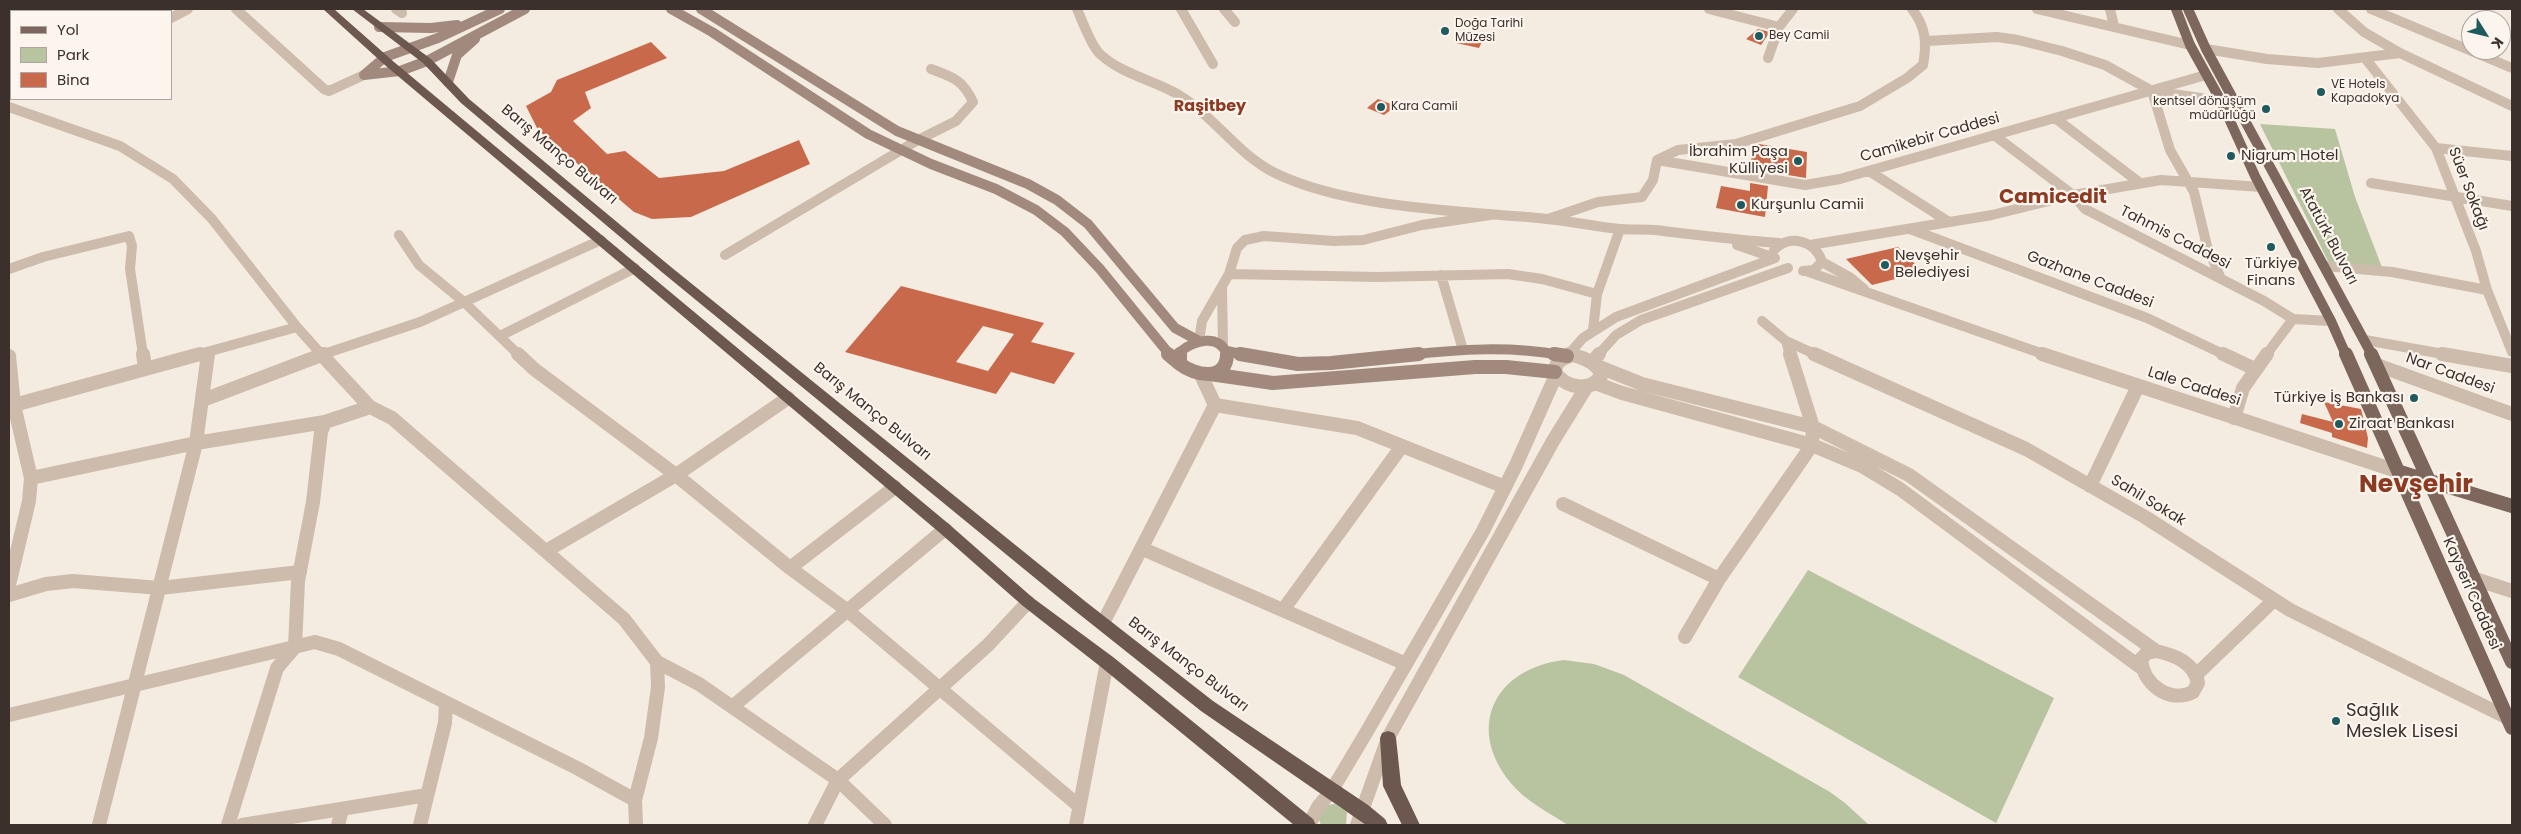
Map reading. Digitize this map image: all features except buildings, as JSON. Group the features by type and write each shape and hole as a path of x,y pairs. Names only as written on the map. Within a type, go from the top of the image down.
{"highway":[{"path":"328,9 945,529 1028,602 1106,662 1308,825"},
{"name":"Barış Manço Bulvarı","path":"357,9 427,61 465,101 667,270 1103,623 1207,706 1332,790 1360,818 1379,825"},
{"path":"1388,738 1392,786 1411,825"}],"main road":[{"path":"364,75 385,57 500,9"},
{"path":"364,75 400,71 427,61 525,9"},
{"path":"672,9 712,32 868,134 902,151 996,190 1036,210 1065,232 1100,269 1163,349 1192,373 1272,383 1475,367 1506,367 1555,373"},
{"path":"701,9 868,114 918,140 1028,184 1057,200 1088,224 1124,264 1164,317 1176,328 1199,341"},
{"path":"2176,9 2190,45 2221,101 2261,186 2331,321 2400,472"},
{"name":"Atatürk Bulvarı","path":"2188,9 2206,49 2284,189 2377,365 2431,483"},
{"path":"379,27 431,28 472,22"},
{"path":"448,82 457,56 485,29"},
{"path":"2261,186 2284,189"},
{"path":"1180,364 1180,352 1191,343 1199,341 1217,342 1225,348 1296,365 1463,350 1530,350 1567,356"},
{"path":"1205,375 1219,371 1226,365 1229,358 1225,348"},
{"name":"Lale Caddesi","path":"2400,472 2431,483 2512,506"},
{"name":"Kayseri Caddesi","path":"2400,472 2510,722"},
{"name":"Kayseri Caddesi","path":"2431,483 2512,662"}],"street":[{"path":"172,17 188,9"},
{"path":"236,9 324,89 329,90 364,75"},
{"path":"1077,9 1098,53 1112,64 1179,96 1207,118 1242,152 1275,173 1320,190 1376,201 1490,215 1548,219 1620,229 1653,230 1718,239 1780,243 1795,241 1810,245 1818,251 1822,262 1851,278 1868,292"},
{"path":"1181,9 1213,64"},
{"path":"1224,9 1235,22"},
{"path":"1709,9 1779,27"},
{"path":"1768,58 1779,27 1793,9"},
{"path":"1548,219 1598,202 1642,197 1654,180 1657,160 1678,150 1736,144 1860,106 1908,78 1923,65 1927,41 1920,18 1912,9"},
{"path":"2037,9 2084,22 2114,26 2190,45"},
{"path":"2110,9 2114,26"},
{"path":"2338,9 2364,32 2400,53 2512,106"},
{"path":"2371,9 2512,68"},
{"path":"1927,41 1948,43 2005,38 2030,42 2116,70 2143,89 2221,101"},
{"path":"2206,49 2267,59 2318,63 2400,53"},
{"name":"Süer Sokağı","path":"2365,58 2436,148 2476,251 2486,290 2512,350"},
{"path":"725,255 918,140 956,121 972,102 966,87 952,77 931,69"},
{"name":"Camikebir Caddesi","path":"1657,160 1805,185 1869,171 2206,75"},
{"path":"2152,91 2170,150 2189,181 2208,246 2221,279"},
{"path":"9,107 120,146 173,179 212,219 297,327 370,407 392,418 624,619 657,662 699,684 838,780 885,825"},
{"path":"2055,118 2140,183"},
{"name":"Tahmis Caddesi","path":"1994,136 2073,195 2085,209 2221,279 2293,319 2331,321"},
{"path":"2436,148 2512,156"},
{"path":"1869,171 1949,222"},
{"path":"1810,245 1992,215 2073,195 2161,180 2261,186"},
{"path":"2371,183 2512,206"},
{"path":"1199,341 1202,321 1229,274 1237,248 1245,240 1264,236 1334,241 1363,240 1422,226 1490,215"},
{"path":"1593,330 1597,294 1620,229"},
{"name":"Gazhane Caddesi","path":"1910,229 2147,318 2255,369"},
{"path":"399,235 419,265 464,302 534,369 676,474 790,568 848,611 1079,806"},
{"path":"9,269 43,257 129,236 132,246 130,269 144,368"},
{"path":"1718,239 1776,258 1788,268"},
{"path":"204,400 323,354 420,322 601,240"},
{"path":"1776,258 1774,252 1780,243"},
{"path":"1308,825 1318,807 1332,790 1483,531 1505,487 1555,373 1557,361 1567,356 1593,330 1616,317 1776,258"},
{"path":"1595,363 1616,334 1641,320 1788,268 1806,271 1820,266 1822,262"},
{"path":"2325,266 2392,272 2486,290"},
{"path":"500,336 635,268"},
{"name":"Lale Caddesi","path":"1806,271 2138,386 2400,472"},
{"path":"1229,274 1316,277 1484,273 1533,277 1597,294"},
{"path":"1440,275 1463,350"},
{"path":"1222,287 1225,348"},
{"path":"2234,418 2243,388 2293,319"},
{"name":"Sahil Sokak","path":"1762,321 1786,341 2026,449 2145,517 2299,615 2510,722"},
{"path":"14,405 297,327"},
{"path":"2364,340 2512,366"},
{"path":"1684,637 1719,579 1812,445 1813,427 1786,341"},
{"path":"99,825 196,443 204,400 208,352"},
{"path":"9,356 14,405 31,478 29,501 9,585"},
{"path":"1555,373 1568,385 1591,385 1812,445 1862,466 1900,489 2140,667 2144,676 2152,685 2175,696 2186,695 2194,691 2198,684 2196,675 2179,658 2156,651 1909,475 1813,427 1642,384 1580,356 1567,356"},
{"path":"1360,818 1388,738 1553,441 1591,385 1599,378 1600,372 1595,363"},
{"name":"Nar Caddesi","path":"2377,365 2512,414"},
{"path":"1103,623 1143,549 1215,405 1205,375"},
{"path":"2090,486 2138,386"},
{"path":"546,551 676,474 788,398"},
{"path":"1215,405 1357,428 1505,487"},
{"path":"31,478 196,443 325,422 370,407"},
{"path":"228,825 276,668 295,647 300,572 313,502 321,432 325,422"},
{"path":"1283,610 1402,446"},
{"path":"790,568 895,487"},
{"path":"1563,504 1719,579"},
{"path":"732,707 945,529"},
{"path":"1143,549 1406,664"},
{"path":"9,595 46,584 73,581 160,588 300,572"},
{"path":"2475,579 2512,591"},
{"path":"2196,675 2274,600"},
{"path":"815,825 838,780 988,645 1028,602"},
{"path":"9,715 315,642 339,649 577,768 635,800"},
{"path":"2140,667 2141,659 2147,653 2156,651"},
{"path":"636,825 635,800 652,738 658,687 657,662"},
{"path":"1076,825 1106,662"},
{"path":"420,825 445,723 446,703"},
{"path":"242,825 340,818 427,795"}],"green space":[{"path":"2260,124 2335,129 2355,197 2383,270 2330,265"},
{"path":"1808,570 2054,698 1996,823 1738,677"},
{"path":"1564,660 1594,664 1624,675 1830,792 1869,825 1568,825 1530,801 1510,782 1497,761 1490,740 1489,721 1495,703 1505,687 1521,675 1540,665"},
{"path":"1335,804 1347,812 1346,825 1321,825 1318,817 1325,805"}],"place":[{"name":"Doğa Tarihi Müzesi","path":"1445,31"},
{"name":"Bey Camii","path":"1759,36"},
{"name":"VE Hotels Kapadokya","path":"2321,92"},
{"name":"Kara Camii","path":"1381,107"},
{"name":"kentsel dönüşüm müdürlüğü","path":"2266,109"},
{"name":"Nigrum Hotel","path":"2231,156"},
{"name":"İbrahim Paşa Külliyesi","path":"1798,161"},
{"name":"Kurşunlu Camii","path":"1741,205"},
{"name":"Türkiye Finans","path":"2271,247"},
{"name":"Nevşehir Belediyesi","path":"1885,265"},
{"name":"Türkiye İş Bankası","path":"2414,398"},
{"name":"Ziraat Bankası","path":"2339,424"},
{"name":"Sağlık Meslek Lisesi","path":"2336,721"}],"district":[{"name":"Raşitbey","path":"1210,107"},
{"name":"Camicedit","path":"2053,198"},
{"name":"Nevşehir","path":"2416,486"}]}
